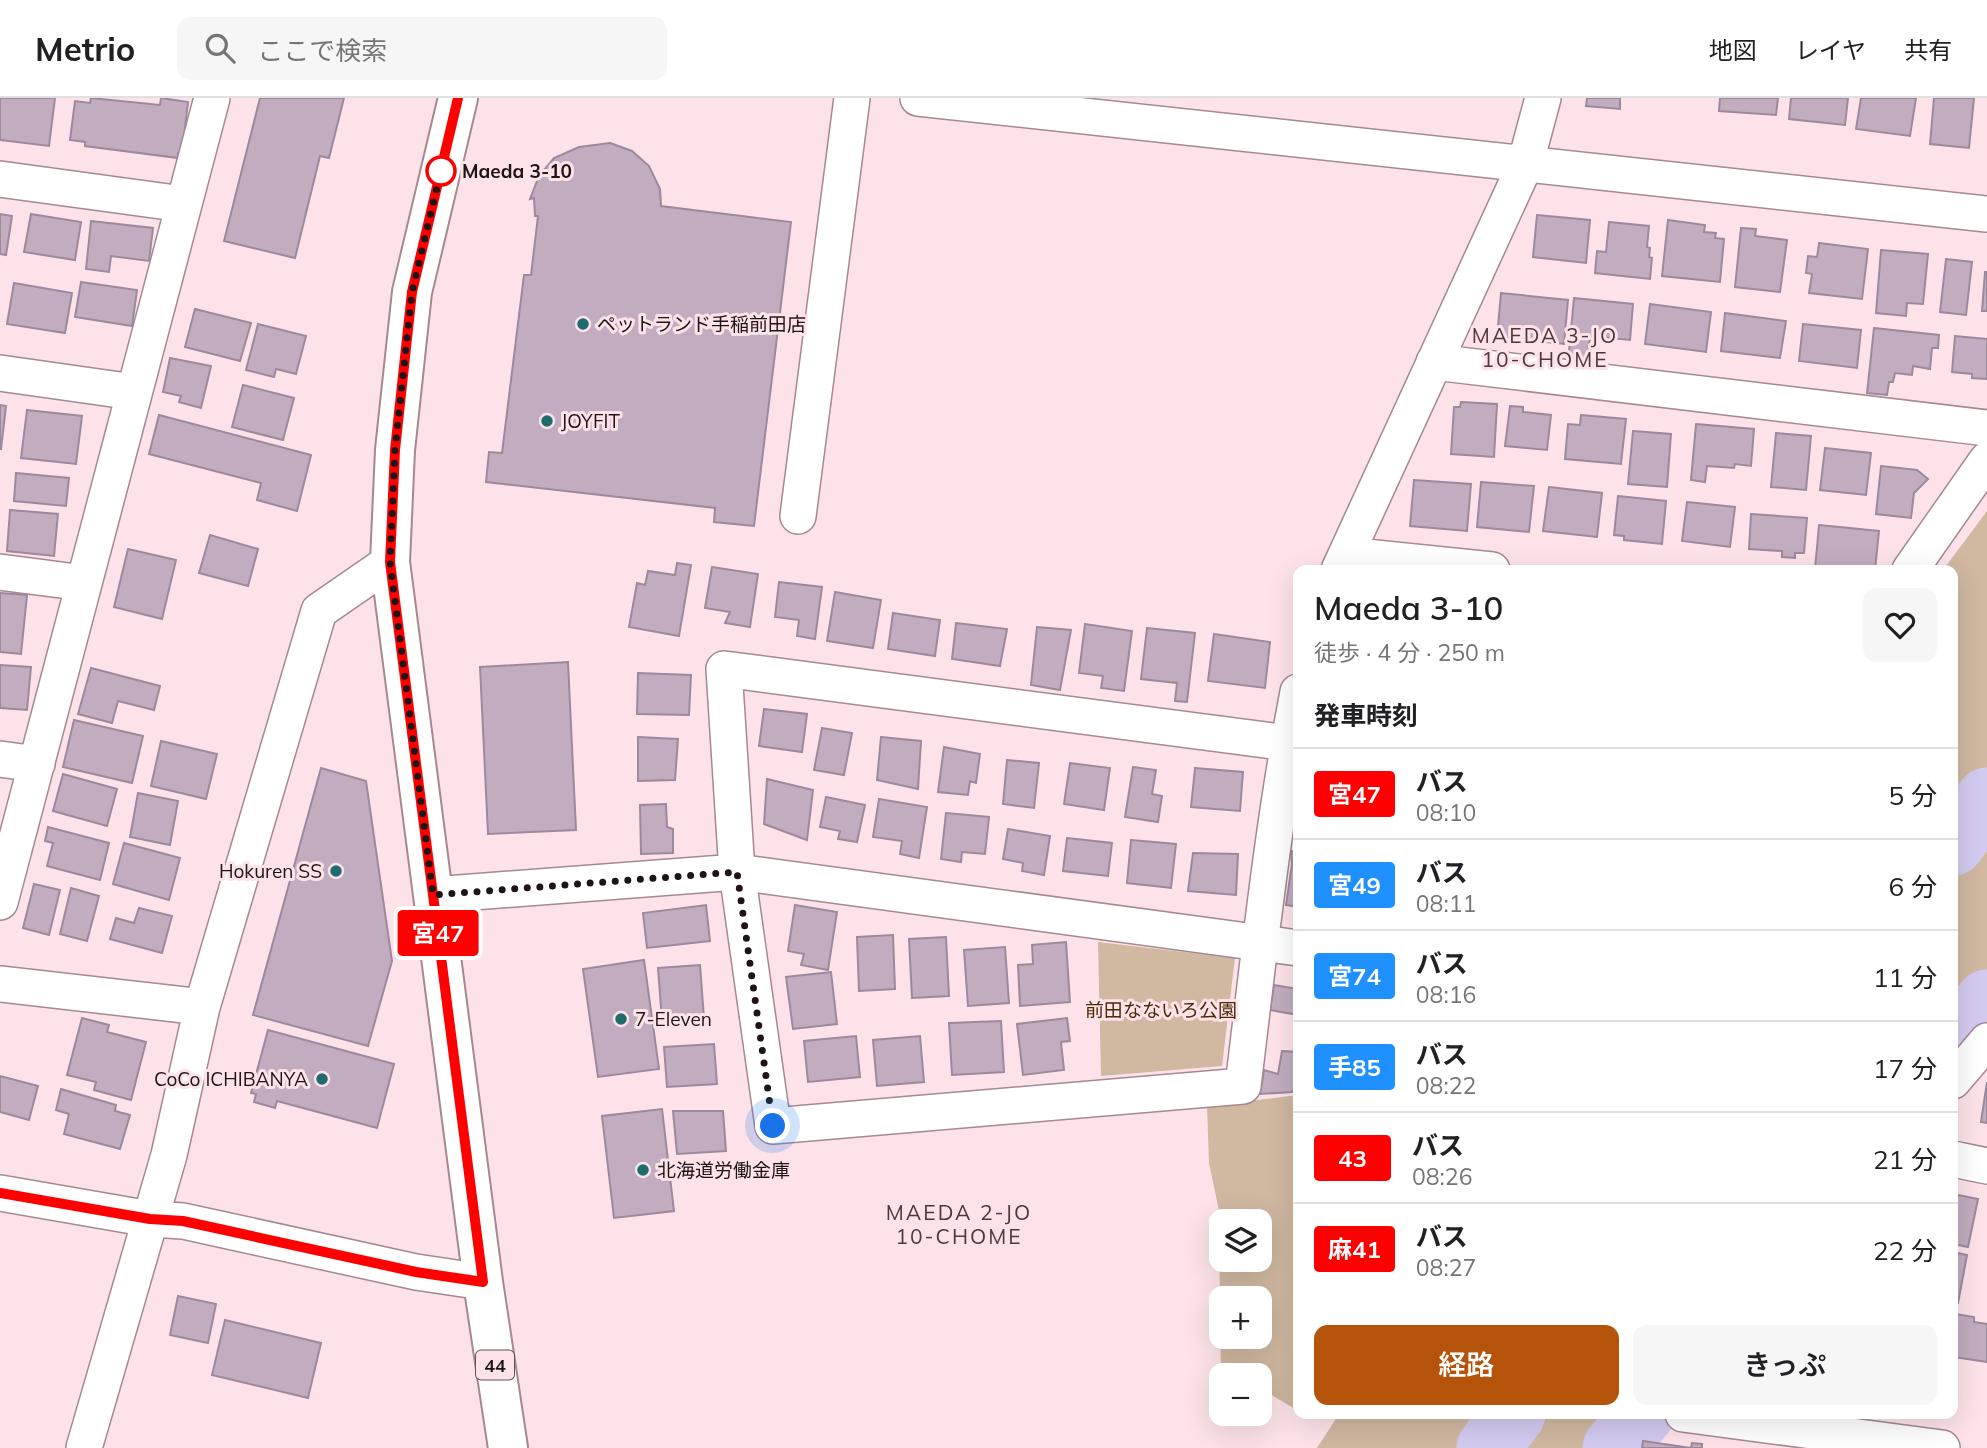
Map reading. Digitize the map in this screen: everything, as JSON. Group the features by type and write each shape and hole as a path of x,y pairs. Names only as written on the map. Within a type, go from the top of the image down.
{"main road":[{"name":"44","path":"458,98 412,292 395,450 390,562 483,1282 508,1448"}],"street":[{"path":"0,902 212,98"},
{"path":"798,516 852,98"},
{"path":"1386,565 1343,563 1525,165 1543,98"},
{"path":"940,100 1987,214"},
{"path":"0,180 183,204"},
{"path":"1434,362 1987,428"},
{"path":"0,373 134,392"},
{"path":"1914,565 1987,460"},
{"path":"84,1448 169,1155 202,1007 319,611 390,562"},
{"path":"0,572 84,583"},
{"path":"1293,743 724,669 737,872 773,1126 1243,1086 1260,943 1293,749"},
{"path":"0,759 37,764"},
{"path":"433,895 737,872 1293,947"},
{"path":"0,984 202,1007"},
{"path":"1958,1076 1987,1041"},
{"path":"1958,1160 1987,1166"},
{"path":"0,1193 150,1219 183,1221 416,1272 483,1282"},
{"path":"1721,1419 1942,1448"}],"green space":[{"path":"1987,511 1987,1013 1958,1048 1958,565 1947,565"},
{"name":"前田なないろ公園","path":"1098,942 1235,958 1222,1066 1101,1076"},
{"path":"1293,1096 1293,1408 1272,1395 1272,1363 1221,1363 1221,1349 1272,1349 1272,1286 1220,1286 1220,1272 1272,1272 1272,1209 1219,1209 1209,1163 1207,1106"},
{"path":"1336,1419 1649,1419 1625,1448 1317,1448"}],"building":[{"path":"0,98 55,98 49,146 0,140"},
{"path":"91,98 160,105 161,98 188,102 182,154 178,153 178,158 85,146 85,142 70,140 75,101 90,103"},
{"path":"260,98 344,98 329,158 320,156 295,258 224,241"},
{"path":"1587,98 1620,98 1620,109 1586,106"},
{"path":"1720,98 1778,98 1776,115 1719,111"},
{"path":"1791,98 1848,98 1845,125 1789,119"},
{"path":"1861,98 1916,98 1910,136 1856,129"},
{"path":"1934,98 1974,98 1969,148 1930,144"},
{"path":"610,143 632,151 649,166 660,189 661,206 791,222 754,526 714,522 715,508 486,482 489,452 502,453 524,275 531,275 538,216 535,216 534,198 530,199 539,176 554,158 579,147"},
{"path":"0,214 12,216 6,255 0,254"},
{"path":"31,214 81,222 75,260 24,252"},
{"path":"1537,215 1590,220 1586,263 1533,257"},
{"path":"1668,220 1705,225 1704,232 1716,233 1715,238 1724,239 1720,282 1662,276"},
{"path":"91,221 153,228 149,261 111,256 109,272 86,269"},
{"path":"1609,222 1649,226 1647,247 1650,248 1649,257 1652,258 1650,279 1595,273 1597,251 1606,252"},
{"path":"1741,228 1756,229 1755,236 1787,240 1780,292 1735,287"},
{"path":"1819,243 1868,249 1862,299 1809,293 1812,274 1806,273 1808,256 1817,257"},
{"path":"1881,250 1928,254 1923,304 1907,303 1906,316 1876,313"},
{"path":"1946,259 1972,262 1966,315 1940,312"},
{"path":"1985,272 1987,311 1982,311"},
{"path":"81,282 137,290 132,326 75,317"},
{"path":"14,283 72,293 65,333 7,324"},
{"path":"1501,293 1568,300 1564,344 1497,337"},
{"path":"1574,298 1633,304 1630,340 1590,336 1587,363 1568,361"},
{"path":"1650,304 1711,312 1706,352 1645,344"},
{"path":"195,309 251,323 240,361 185,347"},
{"path":"1725,313 1786,321 1780,358 1721,351"},
{"path":"258,324 306,336 296,374 276,369 274,377 246,370"},
{"path":"1803,324 1861,330 1857,368 1799,361"},
{"path":"1874,328 1939,335 1938,348 1932,348 1930,369 1913,366 1912,375 1895,373 1893,382 1889,382 1887,395 1867,393"},
{"path":"1955,336 1987,339 1987,379 1952,372"},
{"path":"170,358 211,366 201,408 179,402 181,396 163,392"},
{"path":"243,385 294,398 283,440 232,427"},
{"path":"1461,402 1497,404 1494,457 1451,454 1454,407 1460,407"},
{"path":"0,405 6,406 1,449 0,449"},
{"path":"1510,406 1523,407 1523,412 1551,415 1547,450 1505,446"},
{"path":"27,410 82,416 76,464 21,458"},
{"path":"159,415 311,455 297,511 257,500 261,483 149,454"},
{"path":"1581,415 1626,419 1621,464 1565,459 1568,424 1580,425"},
{"path":"1696,424 1754,429 1751,466 1707,466 1705,482 1691,480"},
{"path":"1633,431 1671,434 1667,487 1628,484"},
{"path":"1776,433 1811,436 1806,490 1771,487"},
{"path":"1825,448 1871,453 1866,495 1820,490"},
{"path":"1881,466 1917,470 1928,479 1914,493 1911,518 1876,514"},
{"path":"16,473 69,478 66,506 14,501"},
{"path":"1414,480 1471,484 1467,531 1410,526"},
{"path":"1481,482 1534,486 1529,532 1477,527"},
{"path":"1549,487 1602,493 1597,537 1543,531"},
{"path":"1618,496 1666,501 1662,544 1624,540 1624,536 1614,535"},
{"path":"1687,502 1735,507 1730,547 1682,541"},
{"path":"10,510 58,514 54,556 7,551"},
{"path":"1751,514 1807,518 1804,553 1795,553 1795,558 1782,557 1782,551 1749,549"},
{"path":"1819,525 1879,531 1876,565 1815,565"},
{"path":"210,535 258,549 248,586 199,573"},
{"path":"128,549 176,560 162,619 114,607"},
{"path":"677,563 691,565 679,636 629,627 637,583 645,585 648,571 675,575"},
{"path":"712,567 758,574 750,627 725,623 730,612 705,608"},
{"path":"779,582 822,587 815,639 797,636 799,620 775,617"},
{"path":"835,592 881,600 873,648 827,641"},
{"path":"0,593 27,595 21,654 0,652"},
{"path":"893,613 940,620 935,656 888,649"},
{"path":"956,623 1007,629 1000,666 952,659"},
{"path":"1085,624 1132,631 1124,691 1101,688 1103,676 1079,673"},
{"path":"1037,627 1071,630 1060,690 1031,685"},
{"path":"1147,628 1195,633 1187,702 1175,701 1177,683 1141,679"},
{"path":"1214,634 1270,642 1265,688 1208,681"},
{"path":"568,662 576,830 488,834 480,667"},
{"path":"0,665 31,667 27,710 0,708"},
{"path":"91,668 160,686 154,710 118,701 112,723 78,714"},
{"path":"638,673 691,675 689,715 637,714"},
{"path":"764,709 807,714 802,752 759,746"},
{"path":"74,720 143,736 132,783 63,767"},
{"path":"822,728 852,733 844,775 814,770"},
{"path":"638,737 678,739 675,780 638,781"},
{"path":"881,737 921,741 918,789 877,780"},
{"path":"161,741 217,754 206,799 151,786"},
{"path":"944,747 980,754 976,783 970,781 968,795 938,792"},
{"path":"1007,760 1039,763 1034,808 1003,804"},
{"path":"1070,763 1110,768 1104,810 1064,804"},
{"path":"1133,767 1156,770 1152,794 1162,796 1158,822 1125,817"},
{"name":"Hokuren SS","path":"321,768 366,781 392,961 368,1046 253,1015"},
{"path":"1195,768 1243,772 1240,811 1191,807"},
{"path":"63,774 117,789 107,826 53,811"},
{"path":"767,779 813,790 807,840 764,824"},
{"path":"138,793 178,801 170,845 130,837"},
{"path":"826,797 865,805 857,842 838,839 840,831 820,827"},
{"path":"879,799 927,807 919,858 900,854 902,841 873,837"},
{"path":"666,804 667,827 673,829 673,853 641,854 640,805"},
{"path":"946,813 989,817 985,854 962,852 961,862 941,859"},
{"path":"48,827 109,843 100,880 47,866 53,843 45,841"},
{"path":"1008,829 1050,836 1044,875 1022,871 1023,863 1003,859"},
{"path":"1067,838 1112,843 1108,876 1063,871"},
{"path":"1131,840 1176,844 1171,888 1127,883"},
{"path":"124,843 180,858 169,900 113,884"},
{"path":"1291,851 1293,851 1293,906 1286,905 1292,864"},
{"path":"1193,853 1238,854 1236,895 1188,891"},
{"path":"34,884 60,890 49,935 23,928"},
{"path":"71,888 99,896 87,941 60,934"},
{"path":"706,905 710,941 647,948 643,913"},
{"path":"795,905 837,912 828,970 801,965 804,954 788,951"},
{"path":"139,908 172,916 162,953 110,939 116,918 134,923"},
{"path":"893,935 895,989 859,991 857,937"},
{"path":"946,937 949,996 912,998 909,939"},
{"path":"1066,942 1070,1002 1020,1006 1018,965 1033,964 1032,945"},
{"path":"1005,947 1009,1003 968,1006 964,950"},
{"name":"7-Eleven","path":"644,960 659,1069 598,1077 583,969"},
{"path":"700,965 704,1018 662,1021 658,968"},
{"path":"831,972 837,1024 793,1029 786,977"},
{"path":"1274,985 1293,988 1293,1014 1270,1010"},
{"path":"82,1018 109,1025 107,1032 146,1042 131,1100 94,1090 96,1082 67,1075"},
{"path":"1067,1018 1070,1041 1061,1042 1064,1070 1023,1075 1017,1024"},
{"path":"1001,1021 1004,1072 952,1075 949,1023"},
{"name":"CoCo ICHIBANYA","path":"268,1030 394,1064 377,1128 277,1101 275,1108 254,1102 256,1094 251,1093"},
{"path":"856,1036 860,1077 808,1082 804,1041"},
{"path":"920,1036 924,1082 877,1086 873,1040"},
{"path":"714,1044 717,1084 667,1087 664,1047"},
{"path":"1282,1051 1293,1052 1293,1091 1260,1094 1264,1070 1278,1074"},
{"path":"0,1076 38,1086 29,1120 0,1112"},
{"path":"1987,1082 1987,1123 1981,1122"},
{"path":"61,1089 116,1105 115,1111 130,1115 120,1149 64,1134 69,1114 56,1110"},
{"path":"662,1109 674,1211 614,1218 602,1116"},
{"path":"673,1111 723,1111 726,1151 677,1154"},
{"path":"1958,1195 1978,1199 1968,1247 1958,1245"},
{"path":"1958,1253 1967,1255 1958,1303"},
{"path":"178,1296 216,1304 208,1343 170,1335"},
{"path":"1958,1314 1974,1317 1974,1322 1987,1324 1987,1362 1958,1358"},
{"path":"225,1320 321,1343 308,1398 212,1375"},
{"path":"1643,1441 1691,1448 1642,1448"},
{"path":"1692,1443 1702,1444 1702,1448 1691,1448"}],"waterway":[{"path":"1958,837 1987,799"},
{"path":"1958,1035 1987,1001"},
{"path":"1488,1448 1510,1419"},
{"path":"1614,1448 1639,1419"}],"bus line":[{"name":"宮47","path":"0,1193 150,1219 183,1221 416,1272 483,1282 390,562 395,450 412,292 458,98"}],"place":[{"name":"Maeda 3-10","path":"441,171"},
{"name":"ペットランド手稲前田店","path":"583,324"},
{"name":"JOYFIT","path":"547,421"},
{"name":"Hokuren SS","path":"336,871"},
{"name":"7-Eleven","path":"621,1019"},
{"name":"CoCo ICHIBANYA","path":"322,1079"},
{"name":"北海道労働金庫","path":"643,1170"}],"district":[{"name":"MAEDA 3-JO 10-CHOME","path":"1545,347"},
{"name":"MAEDA 2-JO 10-CHOME","path":"959,1224"}],"route":[{"path":"441,171 443,162 412,292 395,450 390,562 433,895 737,872 773,1126"}]}
